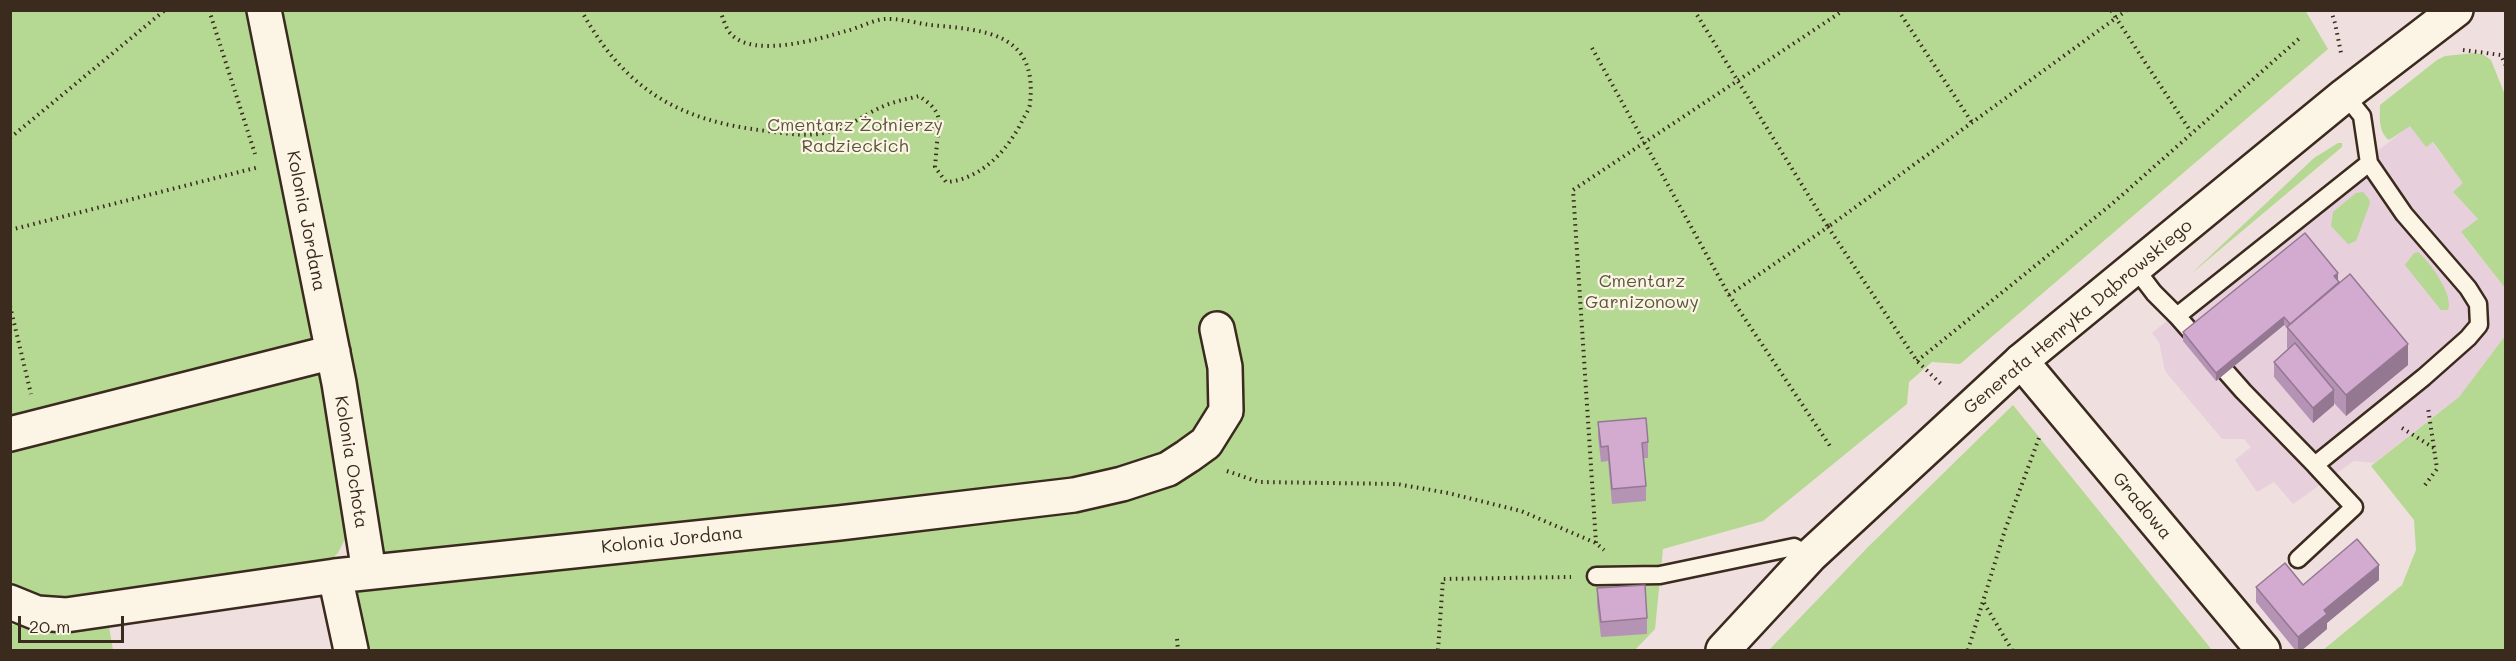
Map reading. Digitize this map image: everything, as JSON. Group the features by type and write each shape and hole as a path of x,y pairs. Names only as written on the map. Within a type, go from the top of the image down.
{"street":[{"name":"Kolonia Jordana","path":"264,10 333,352"},
{"name":"Generała Henryka Dąbrowskiego","path":"1723,651 1809,556 2021,361 2345,95 2456,10"},
{"name":"Kolonia Jordana","path":"10,602 37,613 66,615 335,576 839,523 1074,495 1122,484 1168,469 1206,443 1226,411 1225,367 1216,329"},
{"path":"25,430 333,352"},
{"name":"Kolonia Ochota","path":"333,352 369,572"},
{"name":"Gradowa","path":"2021,361 2262,651"},
{"path":"335,576 351,651"}],"lane":[{"path":"2316,465 2424,377 2468,338 2479,325 2478,304 2468,288 2404,214 2369,163 2362,116 2345,95"},
{"path":"2177,316 2369,163"},
{"path":"2135,268 2154,293 2243,391 2354,507 2298,559"},
{"path":"1596,576 1660,574 1794,547 1809,556"}],"path":[{"path":"10,138 165,10"},
{"path":"10,230 259,167 209,10"},
{"path":"581,10 592,31 614,59 662,101 693,117 729,127 804,136 835,130 885,105 919,96 932,105 939,117 942,127 938,131 935,167 946,182 965,178 985,167 1000,154 1014,138 1030,105 1029,69 1026,59 1005,40 964,27 885,19 783,46 749,44 732,35 720,10"},
{"path":"1694,10 1736,82 1828,227 1917,361 1949,391"},
{"path":"1247,479 1259,482 1407,485 1521,511 1596,543 1573,190 1844,10"},
{"path":"1899,10 1973,124"},
{"path":"2111,10 2191,132"},
{"path":"1729,295 1973,124 2127,10"},
{"path":"2331,10 2338,35 2340,60"},
{"path":"1917,361 2113,203 2302,36"},
{"path":"1592,48 1729,295 1830,446"},
{"path":"2501,55 2505,66"},
{"path":"10,306 25,430"},
{"path":"2424,377 2437,469 2425,485"},
{"path":"1968,651 2005,530 2053,398"},
{"path":"2378,414 2434,448"},
{"path":"1438,651 1443,579 1596,576"},
{"path":"1984,603 2012,651"},
{"path":"1177,639 1178,651"}],"shaded area":[{"path":"2410,125 2426,146 2432,142 2464,183 2453,192 2478,219 2461,233 2505,288 2505,336 2459,397 2374,463 2354,461 2293,504 2274,482 2257,492 2235,460 2251,447 2244,439 2222,439 2165,371 2159,342 2152,333"}],"green space":[{"path":"2305,10 2328,49 1960,364 1932,362 1909,382 1907,404 1763,521 1663,549 1655,629 1635,650 358,650 347,586 386,566 348,364 276,11"},
{"path":"10,11 258,11 323,349 11,426"},
{"path":"2475,53 2491,60 2505,95 2505,288 2461,232 2478,219 2453,192 2463,183 2433,142 2426,147 2410,126 2389,140 2385,137 2380,124 2380,105 2437,60 2445,56"},
{"path":"2338,143 2342,143 2342,147 2191,274 2314,158"},
{"path":"2363,192 2370,203 2356,241 2348,244 2331,226 2333,212 2356,193"},
{"path":"2418,252 2429,263 2444,288 2448,296 2448,310 2441,310 2405,265 2414,253"},
{"path":"2505,336 2505,650 2323,650 2402,585 2416,550 2414,520 2371,466 2459,397"},
{"path":"324,368 349,531 338,553 320,570 48,604 11,591 10,443"},
{"path":"2013,405 2212,650 1769,650 1868,547"},
{"path":"107,615 113,650 11,650 10,625"}],"building":[{"path":"2305,233 2338,273 2334,276 2339,282 2290,324 2284,317 2216,373 2183,332"},
{"path":"2350,274 2408,344 2346,395 2287,327"},
{"path":"2295,343 2334,390 2313,408 2274,362"},
{"path":"1646,418 1648,442 1642,443 1646,486 1612,489 1608,446 1601,447 1598,422"},
{"path":"2357,539 2379,565 2324,610 2327,614 2298,637 2256,587 2285,563 2303,585"},
{"path":"1645,585 1647,618 1601,622 1597,588"}],"park label":[{"name":"Cmentarz Żołnierzy Radzieckich","path":"855,135"},
{"name":"Cmentarz Garnizonowy","path":"1642,291"}]}
